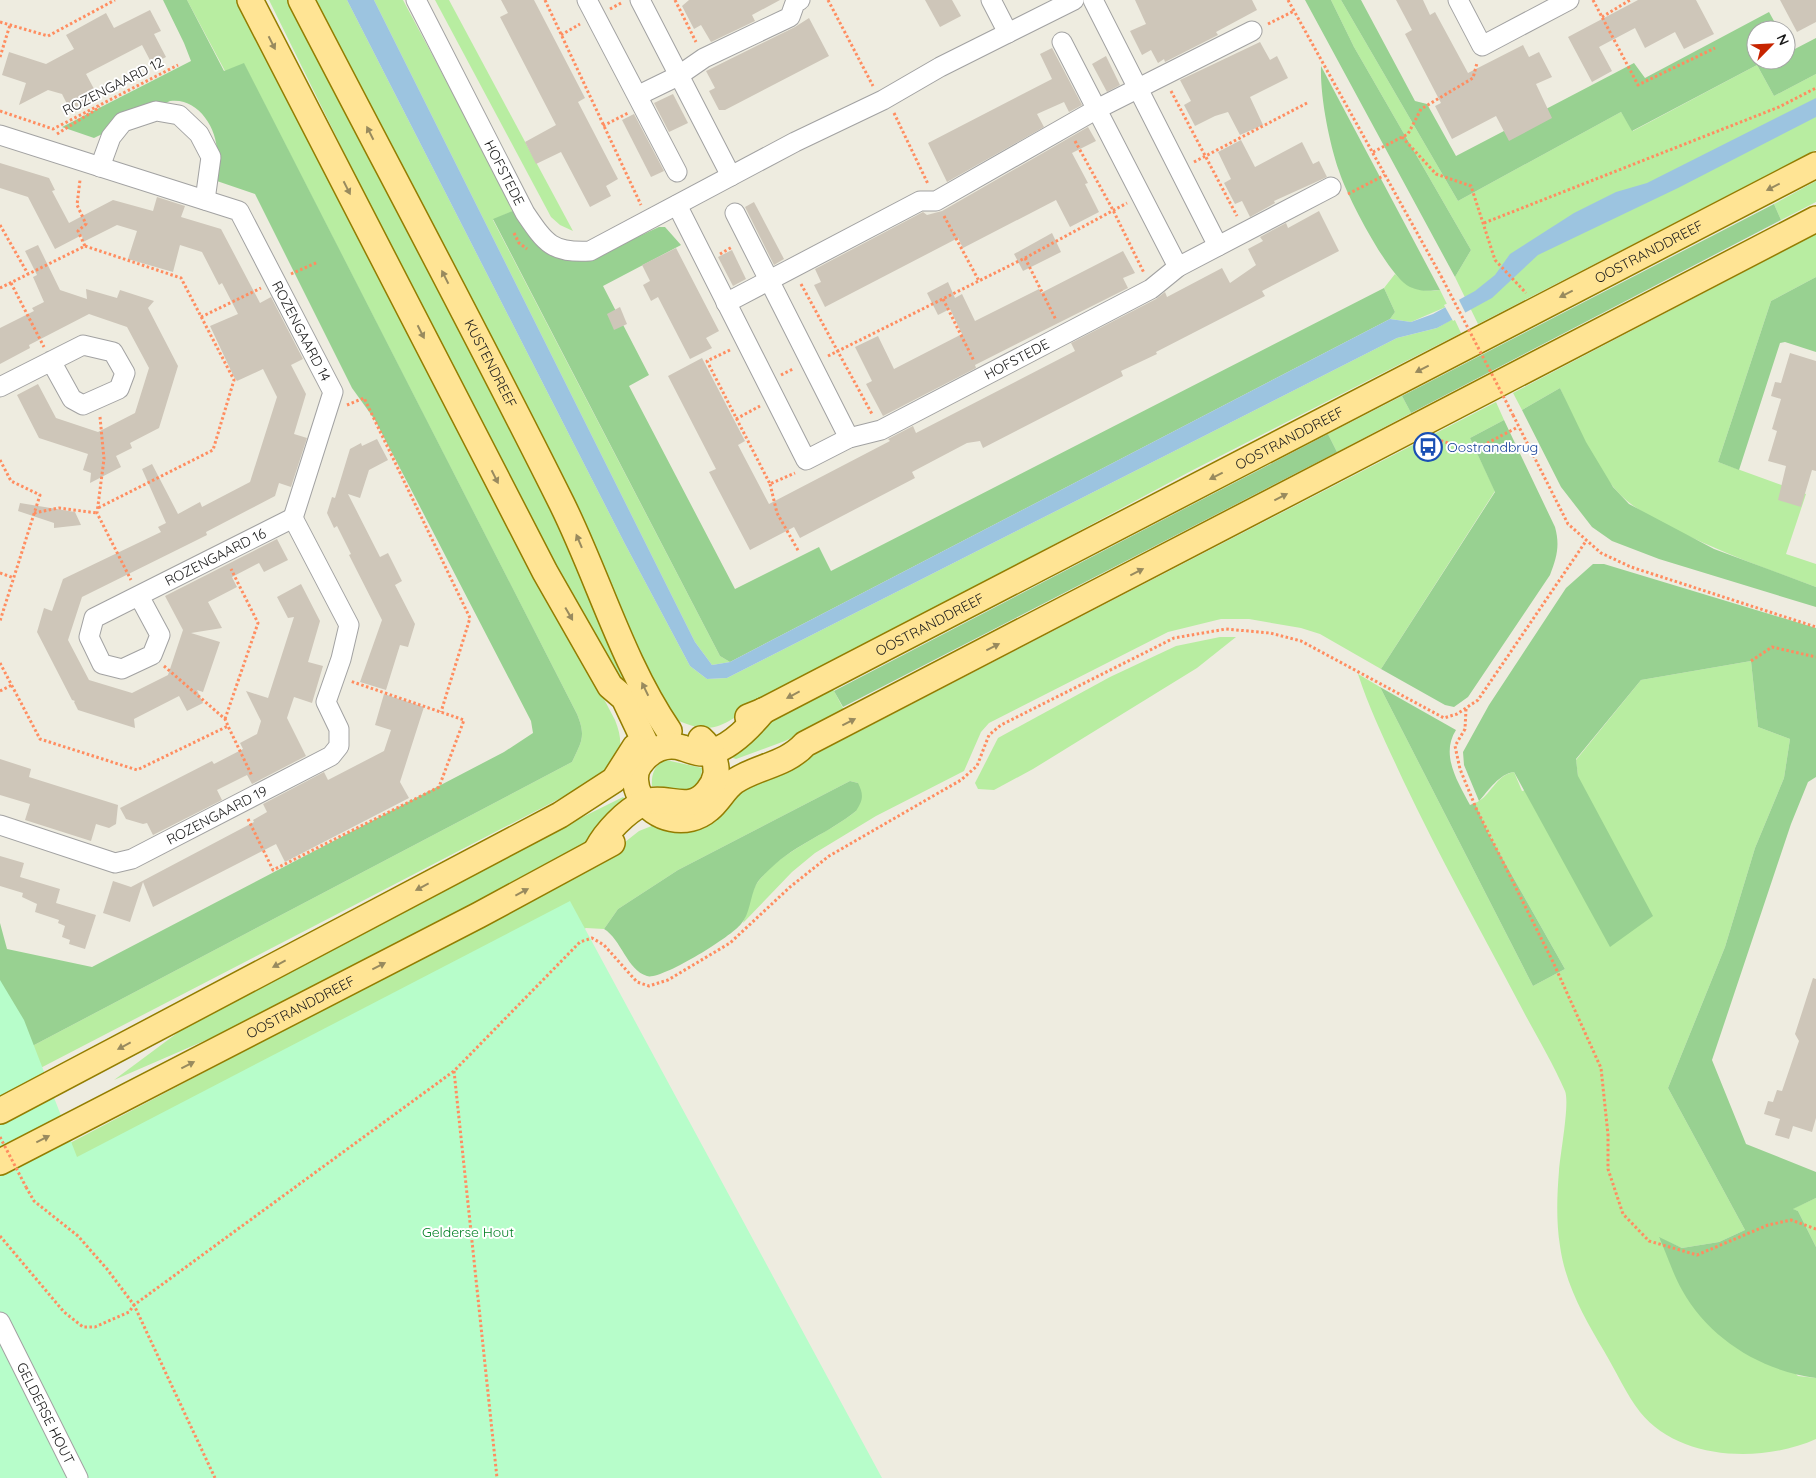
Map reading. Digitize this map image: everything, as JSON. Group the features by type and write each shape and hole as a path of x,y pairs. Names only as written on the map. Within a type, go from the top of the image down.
{"main road":[{"path":"250,0 540,563 610,686 613,704 643,747"},
{"name":"KUSTENDREEF","path":"301,0 564,507 628,654 652,703 669,731"},
{"name":"OOSTRANDDREEF","path":"707,746 740,734 763,711 1816,165"},
{"path":"627,777 649,807 670,819 680,820 699,816 715,804 722,782 746,761 789,745 805,744 1816,219"},
{"path":"0,1111 560,815 627,777 638,766 643,747 669,731 691,733 707,746 722,782"},
{"path":"643,747 675,746 694,752 707,746"},
{"name":"OOSTRANDDREEF","path":"0,1162 479,915 597,849 611,844 639,820 649,807"}],"street":[{"name":"HOFSTEDE","path":"416,0 525,213 538,233 554,248 571,252 590,251 795,142 883,100 940,67 1074,0"},
{"path":"587,0 678,172"},
{"path":"640,0 731,176"},
{"path":"641,100 704,58 790,17 795,3 800,0"},
{"path":"991,0 1008,33"},
{"path":"1093,0 1218,246"},
{"path":"1458,0 1482,46 1569,0"},
{"path":"726,302 770,281 920,201 936,201 1162,75 1252,31"},
{"path":"1062,42 1178,267"},
{"path":"91,164 123,122 156,111 179,115 199,134 211,157 205,200"},
{"name":"ROZENGAARD 14","path":"0,135 239,211 333,392 293,518"},
{"name":"HOFSTEDE","path":"806,460 849,438 881,430 1151,289 1178,267 1218,246 1338,191"},
{"path":"677,205 806,460"},
{"path":"736,213 849,438"},
{"path":"0,387 51,361 82,346 113,352 125,373 119,389 83,405 72,399 51,361"},
{"name":"ROZENGAARD 16","path":"152,655 122,669 102,664 89,637 94,618 293,518"},
{"name":"ROZENGAARD 19","path":"0,825 115,863 132,859 331,756 339,746 339,729 326,702 338,668 349,625 293,518"},
{"path":"138,596 160,635 152,655"},
{"name":"GELDERSE HOUT","path":"0,1322 78,1478"}],"path":[{"path":"0,22 48,36 115,0"},
{"path":"546,0 648,221"},
{"path":"675,0 704,58"},
{"path":"828,0 871,84 892,110 936,201 979,281"},
{"path":"1288,0 1441,276 1568,524 1601,553 1631,568 1816,627"},
{"path":"1593,0 1638,85 1715,48"},
{"path":"1602,17 1630,0"},
{"path":"1252,31 1294,11"},
{"path":"0,57 10,25"},
{"path":"1373,152 1408,134 1421,109 1473,78 1482,46"},
{"name":"ROZENGAARD 12","path":"0,111 53,129 178,65"},
{"path":"1162,75 1246,232"},
{"path":"1484,223 1779,108 1816,88"},
{"path":"36,147 121,95"},
{"path":"603,126 641,100"},
{"path":"1179,170 1306,103"},
{"path":"1067,128 1113,210 1151,289"},
{"path":"1402,137 1436,174 1471,186 1495,260 1526,293"},
{"path":"85,246 78,231 86,224 77,205 91,164"},
{"path":"1338,191 1385,175"},
{"path":"736,419 771,390 810,362 838,351 1025,258 1122,205"},
{"path":"0,225 28,274"},
{"path":"706,261 748,239"},
{"path":"0,288 85,246 180,278 234,380 213,450 98,508"},
{"path":"1025,258 1064,335"},
{"path":"201,317 318,262"},
{"path":"793,268 881,430"},
{"path":"11,283 51,361"},
{"path":"943,299 981,377"},
{"path":"731,349 707,361 770,484 777,513 799,552"},
{"path":"326,415 364,398 470,618 441,712"},
{"path":"98,399 104,459 98,513 138,596"},
{"path":"1435,439 1472,451 1518,427"},
{"path":"0,460 11,481 40,495 0,621"},
{"path":"770,484 797,472 806,460"},
{"path":"34,512 59,508 98,513"},
{"path":"0,1236 64,1312 83,1327 94,1327 129,1312 134,1305 454,1071 580,942 592,938 604,944 637,982 649,986 668,980 730,943 790,887 828,856 961,780 977,766 989,736 1002,725 1174,638 1226,629 1270,633 1301,641 1444,718 1458,714 1478,700 1586,541"},
{"path":"222,554 258,623 225,719"},
{"path":"0,573 14,578"},
{"path":"1751,661 1772,647 1816,657"},
{"path":"152,655 225,719 260,792"},
{"path":"0,663 40,740 137,770 228,726"},
{"path":"240,802 274,870 439,787 464,720 338,668"},
{"path":"0,692 12,685"},
{"path":"1466,709 1465,729 1455,746 1460,769 1476,808 1553,962 1601,1068 1608,1135 1608,1169 1623,1214 1649,1241 1697,1255 1768,1225 1791,1220 1816,1227"},
{"path":"454,1071 497,1478"},
{"path":"0,1137 34,1201 78,1236 107,1269 134,1305 214,1478"}],"green space":[{"path":"163,0 187,0 224,71 244,63 577,714 582,738 572,762 0,1063 0,923 7,949 92,967 504,752 533,733 531,721 375,420 352,388 255,194 214,180 217,155 216,142 204,116 189,104 180,101 170,101 94,138 62,127 191,61"},
{"path":"187,0 236,0 615,720 619,733 619,753 609,768 582,787 0,1089 0,1063 572,762 582,738 577,714 244,64 225,71"},
{"path":"269,0 291,0 578,557 643,724 605,650 555,567 397,260"},
{"path":"315,0 347,0 625,544 690,666 707,679 727,678 1397,338 1437,328 1454,318 1461,333 1191,471 756,704 725,723 716,727 697,727 671,717 451,261"},
{"path":"374,0 403,0 515,210 493,220 720,656 730,662 712,665 695,642"},
{"path":"435,0 449,0 573,231 560,225 551,217"},
{"path":"1305,0 1331,0 1354,47 1471,250 1455,277"},
{"path":"1331,0 1341,0 1458,201 1621,112 1633,131 1748,70 1760,70 1774,96 1816,74 1816,150 1478,324 1455,277 1471,250 1354,47"},
{"path":"1341,0 1361,0 1415,101 1427,104 1456,156 1634,63 1645,78 1746,24 1746,70 1748,70 1632,131 1621,112 1458,201"},
{"path":"1769,12 1773,20 1754,20"},
{"path":"1816,38 1816,74 1774,96 1760,70 1796,70 1796,48"},
{"path":"1321,66 1440,290 1418,290 1401,280 1369,234 1343,182 1332,147 1324,105"},
{"path":"1816,181 1816,202 1781,220 1774,204"},
{"path":"1774,204 1781,220 1411,413 1402,396"},
{"path":"515,210 531,236 605,252 659,227 665,227 681,245 603,286 649,375 629,386 735,589 819,547 831,571 1384,288 1395,312 1390,319 730,662 720,656 493,219"},
{"path":"1816,234 1816,277 1771,301 1718,462 1806,494 1786,554 1816,564 1816,587 1712,547 1644,513 1622,496 1607,479 1571,413 1560,388 1522,410 1513,393"},
{"path":"1395,274 1405,283 1415,288 1426,291 1440,290 1448,306 1411,322 1390,319 1395,312 1384,288"},
{"path":"1816,277 1816,352 1785,342 1780,343 1739,470 1718,462 1771,301"},
{"path":"1560,388 1586,442 1613,487 1629,504 1714,549 1816,587 1816,607 1659,559 1612,541 1592,527 1561,487 1522,410"},
{"path":"1402,396 1411,413 1337,452 1328,434"},
{"path":"1496,402 1504,420 1470,438 1495,491 1381,669 1320,634 1301,628 1249,619 1221,619 1168,632 989,723 981,732 964,771 876,816 815,853 792,872 743,923 755,887 767,871 791,852 856,811 858,783 850,781 678,870 618,909 604,929 586,928 49,1190 34,1162 592,868 639,831 735,793 794,765"},
{"path":"1504,420 1555,527 1557,551 1550,575 1468,697 1454,707 1445,705 1381,669 1495,492 1470,438"},
{"path":"1328,434 1337,452 843,707 834,691"},
{"path":"1593,564 1604,564 1816,628 1816,777 1808,782 1791,824 1712,1060 1746,1144 1816,1172 1816,1198 1793,1209 1798,1211 1816,1247 1816,1378 1776,1368 1757,1360 1722,1338 1693,1308 1682,1290 1659,1237 1682,1248 1719,1242 1745,1230 1668,1088 1725,947 1755,848 1784,778 1790,739 1758,727 1751,661 1641,680 1576,759 1578,776 1653,916 1610,947 1514,772 1499,779 1479,801 1464,765 1463,752 1489,705 1566,588"},
{"path":"1220,637 1236,637 1197,668 1033,769 994,790 978,789 975,783 998,738 1110,677 1176,646"},
{"path":"1751,661 1758,727 1790,739 1784,778 1755,848 1725,947 1668,1088 1745,1230 1719,1242 1682,1248 1659,1238 1798,1376 1816,1378 1816,1439 1795,1447 1772,1452 1747,1454 1723,1453 1699,1448 1676,1440 1657,1428 1640,1412 1630,1398 1583,1314 1566,1274 1558,1227 1558,1180 1566,1106 1565,1091 1403,780 1379,728 1358,674 1380,687 1533,986 1565,969 1488,833 1475,803 1485,796 1502,777 1514,772 1522,791 1578,776 1576,760 1641,680"},
{"path":"832,687 845,712 785,741 736,759 730,757 778,714"},
{"path":"1380,687 1456,730 1452,739 1450,759 1456,778 1470,805 1475,803 1488,833 1565,969 1533,986"},
{"path":"666,760 702,768 700,779 696,785 691,789 684,790 652,786 654,770"},
{"path":"850,781 858,783 862,794 856,811 791,852 771,868 756,885 741,924 695,957 666,972 647,976 634,968 615,940 604,929 618,909 678,870"},
{"path":"623,797 630,804 579,849 250,1021 114,1080 184,1028 494,861"},
{"name":"Gelderse Hout","path":"570,901 882,1478 0,1478 0,980 24,1020 77,1157"},
{"path":"1816,1198 1816,1247 1798,1211 1792,1209"}],"water":[{"path":"347,0 374,0 695,642 712,665 730,662 1390,319 1411,322 1433,314 1475,291 1495,275 1510,254 1574,213 1616,192 1647,183 1816,98 1816,117 1678,188 1538,255 1492,298 1437,328 1397,338 727,678 707,679 690,666 625,544"}],"pier":[{"path":"1458,298 1466,314 1453,321 1444,305"}],"building":[{"path":"501,0 534,0 585,98 578,102 618,179 606,186 611,196 590,207 561,152 536,164 525,142 556,125 500,17 508,13"},
{"path":"689,0 780,0 752,15 755,21 711,42 701,25 694,29 682,6"},
{"path":"925,0 952,0 961,16 940,27"},
{"path":"1135,0 1252,0 1257,10 1216,32 1218,35 1165,62 1164,59 1158,63 1151,50 1142,55 1130,31 1146,24"},
{"path":"1396,0 1423,0 1430,15 1435,12 1468,73 1523,45 1529,57 1539,52 1552,77 1536,84 1552,118 1509,141 1496,116 1452,139 1435,106 1441,103 1405,34 1412,30"},
{"path":"1638,0 1696,0 1714,34 1684,49 1675,32 1645,48 1635,28 1599,47 1612,71 1592,82 1568,37"},
{"path":"1780,0 1816,0 1816,22 1797,32 1796,20 1791,20"},
{"path":"150,10 161,31 154,34 166,57 152,64 142,45 86,74 100,100 72,114 62,94 48,90 19,105 26,83 2,75 9,52 46,64 74,49 66,35 106,13 114,28"},
{"path":"809,18 829,56 725,110 719,110 709,91 715,88 706,71 795,27"},
{"path":"1260,42 1270,60 1277,56 1288,78 1250,97 1263,125 1240,135 1228,112 1195,126 1184,105 1191,101 1180,80"},
{"path":"1052,48 1082,105 1069,112 1064,102 1037,114 1044,127 947,182 928,143 1052,79 1040,54"},
{"path":"1106,56 1120,85 1107,92 1092,64"},
{"path":"673,94 688,123 669,132 654,103"},
{"path":"634,114 664,171 651,177 622,120"},
{"path":"1088,127 1096,141 1072,153 1088,183 1085,184 1099,212 1070,227 1056,200 963,248 958,238 825,307 814,285 821,282 815,269 923,212 927,215 942,211"},
{"path":"1241,140 1255,167 1302,142 1313,164 1319,161 1327,177 1274,201 1275,203 1250,217 1242,201 1235,204 1224,183 1231,179 1218,152"},
{"path":"0,163 49,178 55,190 52,191 69,223 113,200 153,211 157,197 185,206 181,217 221,229 260,303 271,297 303,359 291,365 306,394 294,434 307,438 291,487 279,483 275,496 206,532 207,535 82,597 68,640 89,680 132,693 168,675 183,630 165,596 277,539 288,560 264,572 259,563 232,577 237,587 208,602 222,628 191,633 220,642 203,692 197,690 203,703 187,711 179,696 134,719 135,728 78,710 75,701 72,700 37,632 44,608 52,611 63,579 161,532 158,527 166,523 142,469 152,464 178,514 200,502 202,507 250,482 277,397 263,369 237,381 234,377 210,326 238,314 222,283 219,285 202,252 180,245 173,272 128,259 137,231 117,225 83,242 82,235 55,249 28,197 0,188"},
{"path":"754,202 784,259 774,265 745,207"},
{"path":"1319,211 1339,251 1262,291 1265,296 1156,352 1157,354 1121,371 1123,376 983,448 980,441 967,443 912,472 915,478 800,538 794,527 750,550 709,472 716,469 668,376 702,358 745,441 738,445 769,504 890,441 888,439 913,426 916,433 1075,351 1071,343 1156,299 1165,292 1167,297 1222,268 1230,283 1256,265 1248,249 1263,241 1260,237 1286,223 1288,228"},
{"path":"1052,233 1061,252 1023,271 1014,254"},
{"path":"38,245 60,290 87,299 86,289 117,298 120,290 154,301 148,308 178,366 159,428 130,443 132,448 116,456 121,467 90,483 91,473 83,470 88,454 39,438 17,395 38,384 56,418 98,432 135,413 149,368 127,327 89,314 29,345 30,348 0,364 0,328 34,311 32,308 44,302 33,277 37,275 25,251"},
{"path":"676,248 719,331 706,338 712,348 690,359 658,297 651,301 643,285 650,281 642,265"},
{"path":"732,250 746,279 733,286 718,257"},
{"path":"1123,251 1135,273 1123,278 1128,288 975,365 976,368 883,416 866,384 872,381 855,347 878,336 894,369 962,334 950,309 938,315 927,293 948,282 955,298 962,294 975,321 1039,289 1041,293"},
{"path":"620,307 627,324 614,330 607,314"},
{"path":"1790,353 1816,361 1816,471 1812,470 1801,507 1778,500 1786,466 1768,461 1777,431 1772,429 1781,399 1771,396 1775,382 1781,383"},
{"path":"377,439 388,460 369,470 360,498 348,494 380,557 388,553 402,581 395,585 415,624 408,647 400,645 386,690 360,682 382,620 349,555 351,554 337,526 334,528 327,513 332,497 335,498 350,449 361,443 362,446"},
{"path":"20,503 75,512 81,525 54,528 54,523 18,511"},
{"path":"301,584 320,621 308,662 323,666 312,703 294,697 287,718 306,756 252,784 247,775 217,790 222,800 153,835 147,823 143,824 126,819 120,808 212,761 214,764 243,749 240,743 257,734 261,721 246,691 268,698 294,617 288,618 277,597"},
{"path":"384,694 424,707 400,782 409,798 285,862 276,844 153,907 143,882 130,922 103,913 113,881 131,887 254,822 253,820 267,812 263,804 324,772 328,780 384,751 391,730 375,725"},
{"path":"0,759 31,769 29,777 118,805 116,824 109,828 96,824 91,841 25,820 30,804 0,795"},
{"path":"0,856 24,863 20,877 60,889 56,903 96,915 85,949 69,944 70,940 62,937 65,926 58,923 59,920 35,912 37,904 22,897 23,893 0,886"},
{"path":"1813,978 1816,979 1816,1118 1812,1132 1793,1126 1789,1139 1775,1135 1780,1119 1764,1114 1768,1101 1773,1102 1777,1090 1782,1091 1799,1041 1795,1034"}],"place":[{"name":"Oostrandbrug","path":"1428,447"}]}
